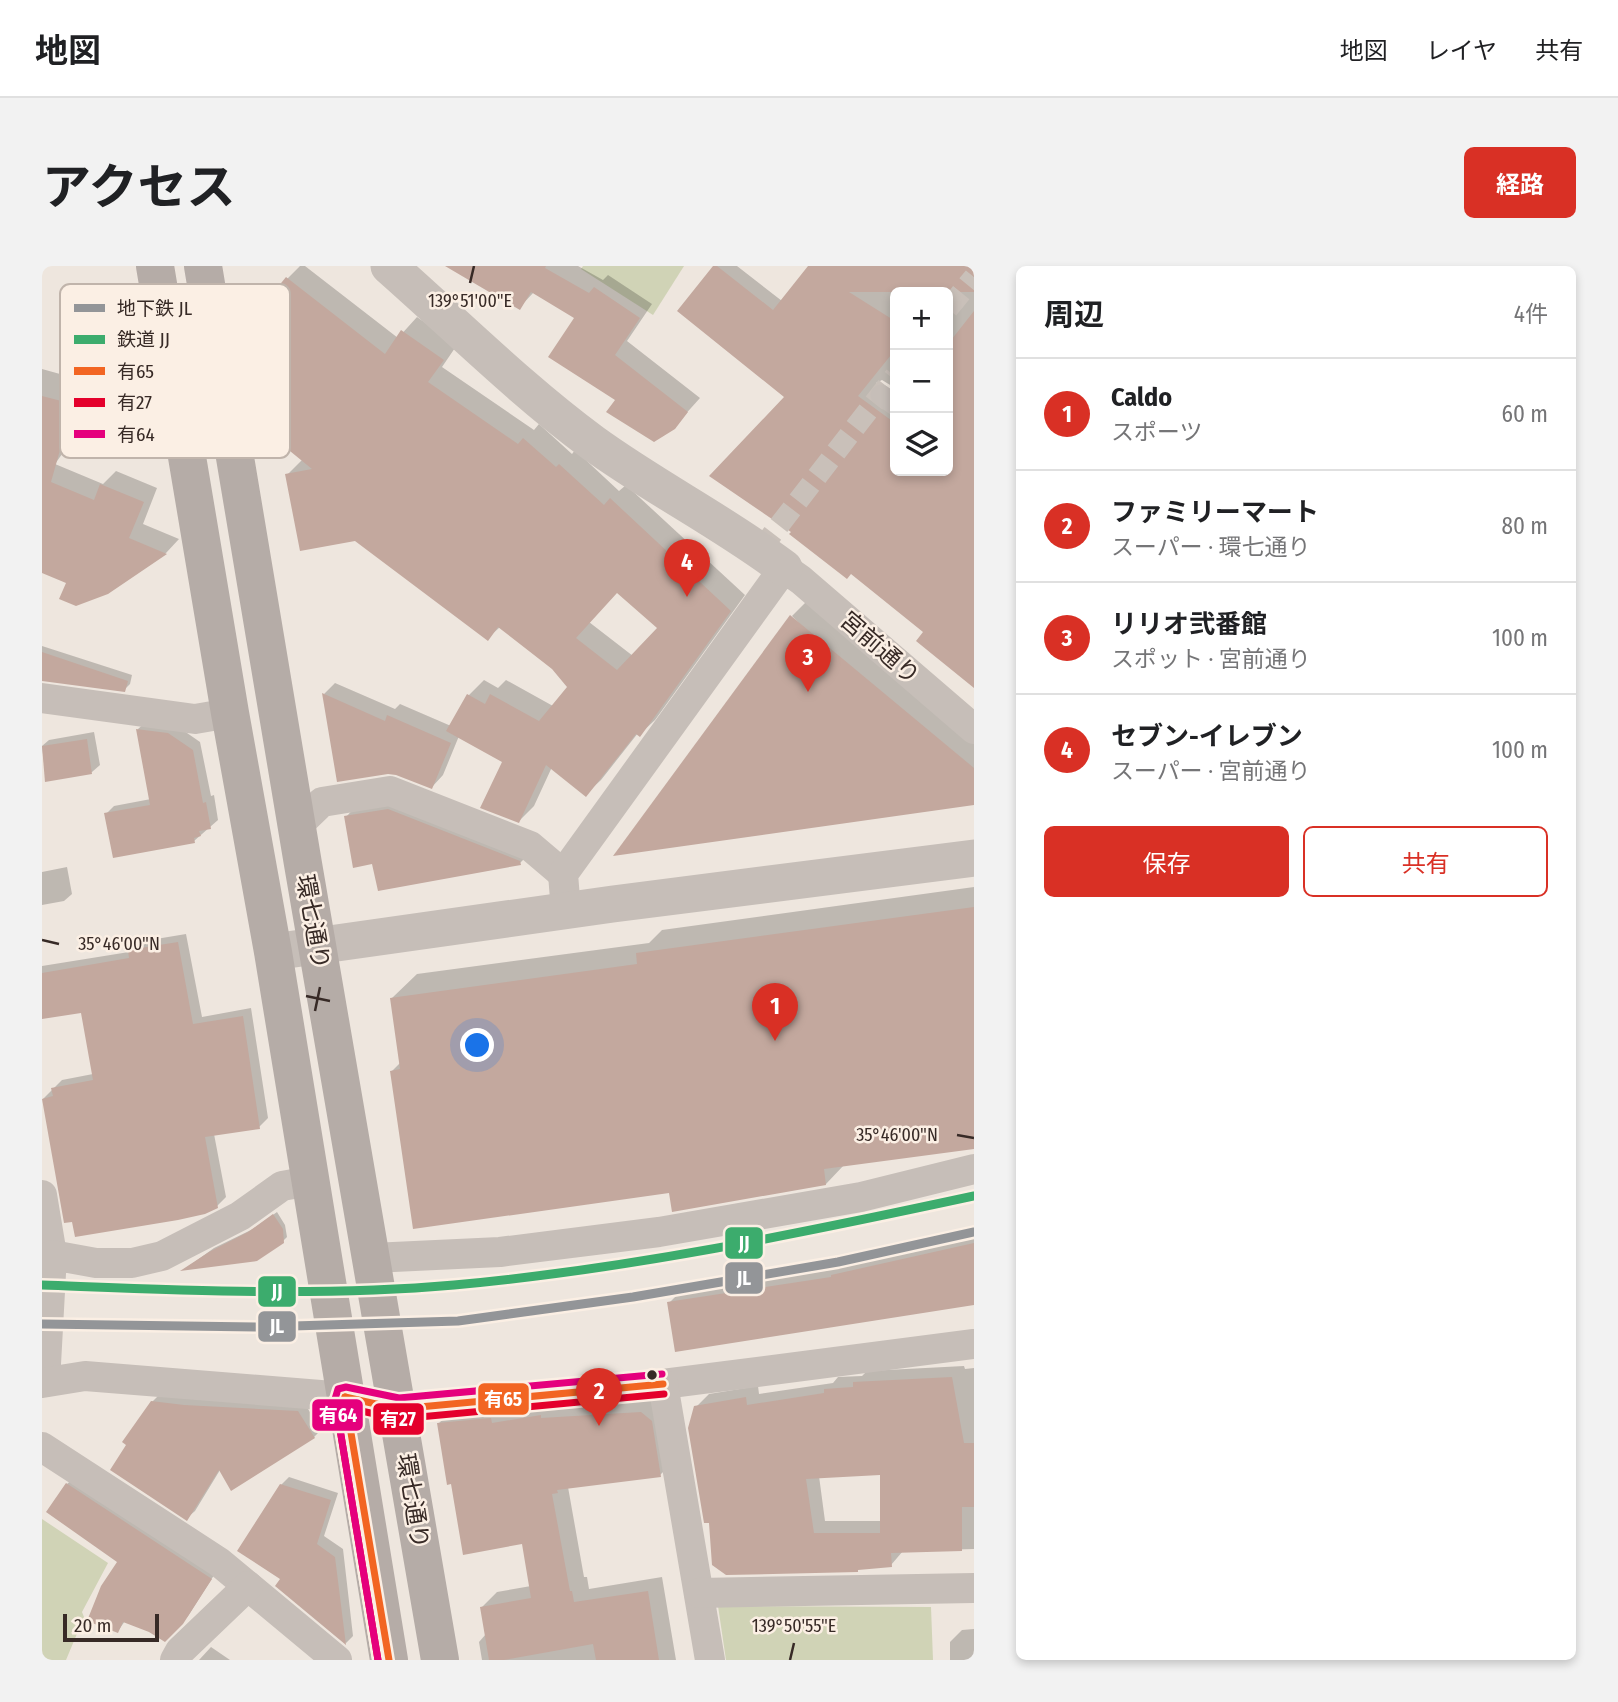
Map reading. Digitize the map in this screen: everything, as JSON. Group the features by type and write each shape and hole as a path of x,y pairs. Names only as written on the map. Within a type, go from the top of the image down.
{"main road":[{"name":"環七通り","path":"155,266 158,284"},
{"name":"環七通り","path":"203,266 206,284"},
{"name":"環七通り","path":"187,458 274,952 389,1660"},
{"name":"環七通り","path":"235,458 440,1660"}],"street":[{"path":"389,266 541,402 594,444 735,532 784,568 563,874 566,911"},
{"name":"宮前通り","path":"784,568 974,729"},
{"path":"42,698 195,719 230,713"},
{"path":"297,826 322,802 390,791 530,846 563,874"},
{"path":"274,952 974,858"},
{"path":"372,1258 500,1252 659,1232 861,1197 974,1169"},
{"path":"47,1254 96,1263 132,1263 162,1256 240,1216 282,1186 310,1181"},
{"path":"42,1195 47,1254 44,1383 85,1376 345,1397 398,1409 663,1384 974,1344"},
{"path":"663,1384 710,1660"},
{"path":"42,1447 219,1562 337,1660"},
{"path":"175,1660 180,1651 248,1586"},
{"path":"699,1593 974,1588"}],"green space":[{"path":"583,266 684,266 653,315 581,269"},
{"path":"42,1519 108,1563 82,1612 84,1617 66,1660 42,1660"},
{"path":"718,1606 931,1607 933,1660 726,1660"}],"building":[{"path":"445,266 546,266 545,268 589,293 594,287 640,318 615,355 688,412 675,429 654,442 606,412 615,400 548,357 574,318 531,292 520,310"},
{"path":"713,266 717,266 773,310 808,266 974,266 974,292 953,292 953,287 890,287 890,292 849,292 890,318 890,356 858,396 890,419 890,476 953,476 953,338 974,311 974,688 916,641 923,632 851,574 847,579 789,534 791,532 709,476 784,397 677,311"},
{"path":"286,277 385,354 401,330 444,360 428,382 518,444 523,438 556,467 559,464 604,505 610,498 731,611 640,737 636,734 586,797 546,765 519,823 480,808 502,762 446,731 467,694 485,704 490,694 539,721 567,687 552,669 498,627 488,641 355,541 300,551 285,474 312,469 290,451 290,284 280,284","holes":["617,593 657,628 617,670 576,638"]},
{"path":"42,396 60,401 60,450 51,482 94,500 100,484 144,502 129,538 167,554 108,594 76,606 59,599 66,583 42,573"},
{"path":"790,615 974,768 974,805 613,856"},
{"path":"42,652 128,681 125,692 42,681"},
{"path":"322,693 385,721 387,715 451,743 432,789 388,774 337,782"},
{"path":"136,729 168,733 193,750 211,829 199,831 201,836 194,838 195,843 113,858 104,813 150,805"},
{"path":"87,739 92,774 45,782 42,746"},
{"path":"388,809 520,861 521,865 378,891 372,864 353,868 344,816"},
{"path":"974,907 974,1149 824,1169 826,1185 672,1212 669,1193 413,1229 390,1071 400,1069 390,998 637,964 636,953"},
{"path":"178,942 193,1024 243,1016 260,1129 205,1137 218,1208 178,1220 75,1237 72,1222 64,1223 42,1099 53,1096 51,1088 93,1080 81,1013 42,1019 42,973 129,958 128,950"},
{"path":"273,1214 283,1229 284,1243 257,1261 180,1271 248,1232"},
{"path":"974,1243 974,1305 675,1352 667,1302 831,1277"},
{"path":"952,1377 964,1443 974,1443 974,1507 962,1507 962,1551 891,1553 892,1567 858,1572 726,1575 712,1565 709,1523 704,1523 688,1428 694,1406 746,1397 747,1405 824,1393 824,1389 853,1387 853,1382","holes":["880,1475 880,1533 814,1533 806,1479"]},
{"path":"151,1401 298,1411 315,1438 231,1491 219,1470 187,1521 110,1470 126,1445 122,1442"},
{"path":"641,1412 652,1421 661,1477 557,1490 558,1493 552,1494 574,1602 648,1591 659,1660 596,1660 593,1644 504,1660 489,1660 480,1607 531,1598 522,1544 463,1555 451,1484 447,1485 437,1423 491,1418 492,1423 541,1415 541,1418"},
{"path":"66,1483 212,1579 183,1624 165,1642 149,1632 123,1622 118,1633 87,1621 101,1586 117,1562 46,1512"},
{"path":"280,1484 331,1500 317,1544 335,1557 346,1645 275,1586 280,1579 237,1551"}],"tunnel":[{"path":"953,303 974,277"},
{"path":"760,550 890,382"}],"metro line":[{"name":"JL","path":"42,1324 260,1327 458,1321 633,1297 838,1262 974,1232"}],"rail line":[{"name":"JJ","path":"42,1285 300,1292 454,1285 650,1260 974,1196"}],"transit line":[{"name":"有64","path":"378,1660 335,1399 338,1389 346,1387 399,1398 662,1374"},
{"name":"有65","path":"345,1397 398,1409 663,1384"},
{"name":"有27","path":"343,1407 398,1419 664,1394"},
{"name":"有65","path":"345,1397 389,1660"},
{"name":"有27","path":"335,1399 378,1660"}],"place":[{"name":"セブン-イレブン","path":"687,597"},
{"name":"リリオ弐番館","path":"808,692"},
{"name":"Caldo","path":"775,1041"},
{"name":"ファミリーマート","path":"599,1426"}]}
